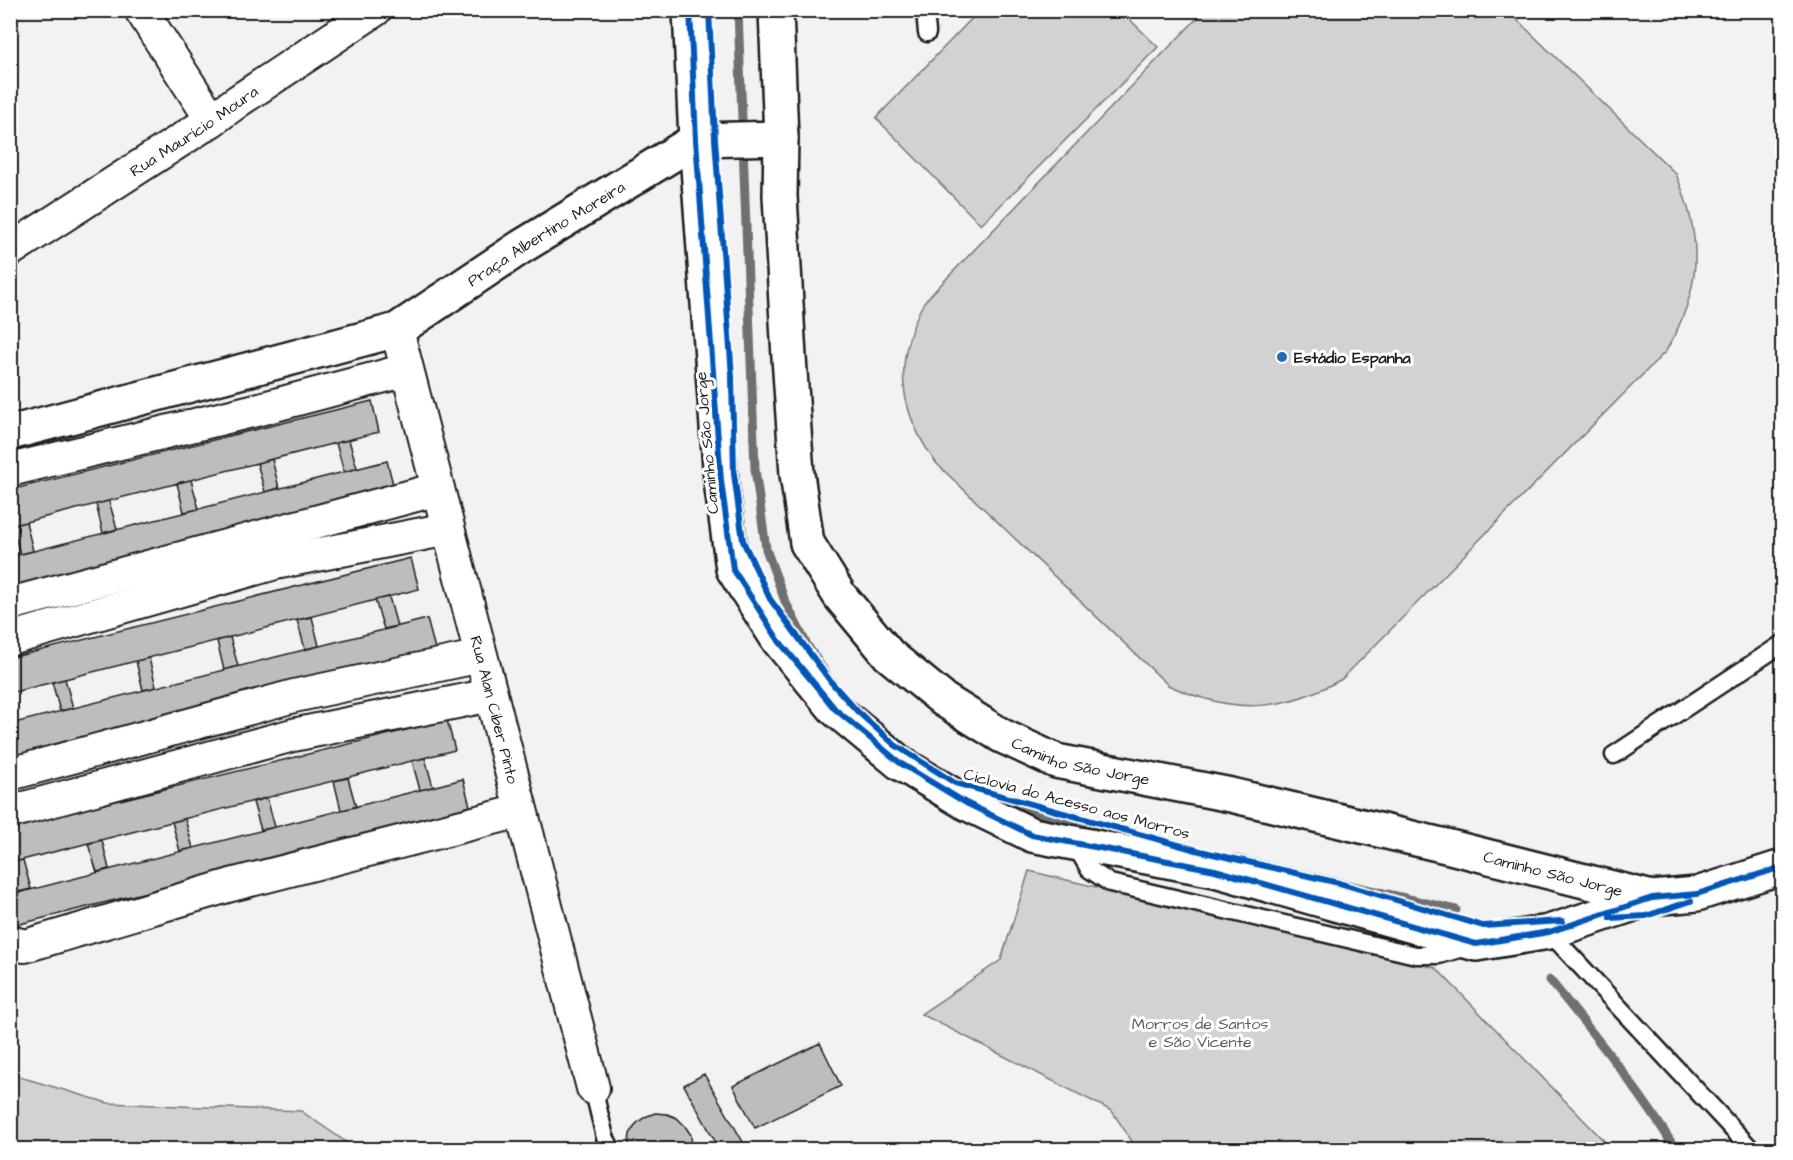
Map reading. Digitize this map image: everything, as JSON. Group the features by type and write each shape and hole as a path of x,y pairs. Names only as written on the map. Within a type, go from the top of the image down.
{"street":[{"path":"141,10 212,120"},
{"name":"Rua Maurício Moura","path":"10,250 212,120 375,10"},
{"name":"Caminho São Jorge","path":"690,10 711,139 721,481 733,569 778,641 835,709 900,762 966,803 1032,835 1215,870 1476,944 1549,932 1652,898 1698,894 1782,867"},
{"name":"Caminho São Jorge","path":"776,10 776,138 797,474 807,543 840,596 889,655 944,700 1002,736 1056,761 1231,795 1652,898"},
{"path":"711,139 776,138"},
{"name":"Praça Albertino Moreira","path":"10,433 397,330 521,248 711,139"},
{"name":"Rua Alan Ciber Pinto","path":"397,330 593,1088"},
{"path":"10,470 245,413 407,370"},
{"path":"10,604 438,489"},
{"path":"10,639 275,563 448,529"},
{"path":"10,774 294,696 481,656"},
{"path":"10,812 293,735 491,695"},
{"path":"10,942 26,945 231,885 521,811"}],"lane":[{"path":"925,10 927,33"},
{"path":"1614,755 1782,644"},
{"path":"1549,932 1752,1149"},
{"path":"593,1088 605,1137 612,1149"}],"green space":[{"name":"Estádio Espanha","path":"1205,10 1508,11 1676,174 1685,198 1695,243 1695,264 1687,306 1666,351 1342,679 1298,698 1256,706 1213,701 1168,685 937,464 914,424 907,405 904,385 907,345 924,302"},
{"path":"979,11 1121,11 1158,47 981,225 876,118"},
{"name":"Morros de Santos e São Vicente","path":"1029,871 1436,968 1612,1149 1137,1149 1112,1111 921,1014 1001,960"},
{"path":"10,1074 108,1103 301,1111 356,1149 11,1149"}],"building":[{"path":"372,401 379,432 10,526 10,490"},
{"path":"349,440 357,468 344,472 336,443"},
{"path":"272,459 279,488 265,492 257,463"},
{"path":"387,461 395,492 10,589 10,557"},
{"path":"191,480 199,509 184,512 177,483"},
{"path":"109,501 117,529 103,533 96,504"},
{"path":"26,522 33,551 20,554 12,525"},
{"path":"411,558 419,589 10,693 10,658"},
{"path":"389,597 397,626 384,629 375,600"},
{"path":"312,617 319,646 305,649 297,620"},
{"path":"427,619 435,649 10,757 10,724"},
{"path":"230,637 238,666 224,670 217,641"},
{"path":"149,658 156,687 143,690 136,661"},
{"path":"65,679 73,708 60,711 52,682"},
{"path":"447,720 455,750 10,863 10,827"},
{"path":"425,758 433,787 420,790 412,761"},
{"path":"348,778 356,807 341,810 334,781"},
{"path":"463,779 471,810 12,926 10,895"},
{"path":"267,798 275,827 261,830 253,802"},
{"path":"185,819 193,848 180,851 172,822"},
{"path":"102,840 109,869 97,872 88,844"},
{"path":"23,860 31,889 18,892 10,863"},
{"path":"820,1043 841,1086 755,1128 733,1086"},
{"path":"704,1074 743,1142 729,1150 720,1150 684,1085"},
{"path":"655,1113 677,1118 685,1126 691,1135 692,1150 628,1150 630,1134 636,1124"}],"waterway":[{"path":"738,10 755,469 766,549 785,601 807,645 827,675"},
{"path":"1003,804 1024,812 1199,851"},
{"path":"1233,858 1456,910"},
{"path":"1550,980 1631,1084 1676,1150"}],"cycle path":[{"path":"690,10 696,140 721,481 733,569 779,641 835,709 900,763 966,803 1032,835 1215,870 1476,944 1549,932 1652,898 1697,894 1782,867"},
{"name":"Ciclovia do Acesso aos Morros","path":"709,10 715,139 732,377 734,474 743,541 770,599 831,682 857,711 895,745 955,783 1200,851 1339,883 1483,926 1562,921"},
{"path":"1610,918 1646,916 1691,901"}],"place":[{"name":"Estádio Espanha","path":"1282,357"}]}
